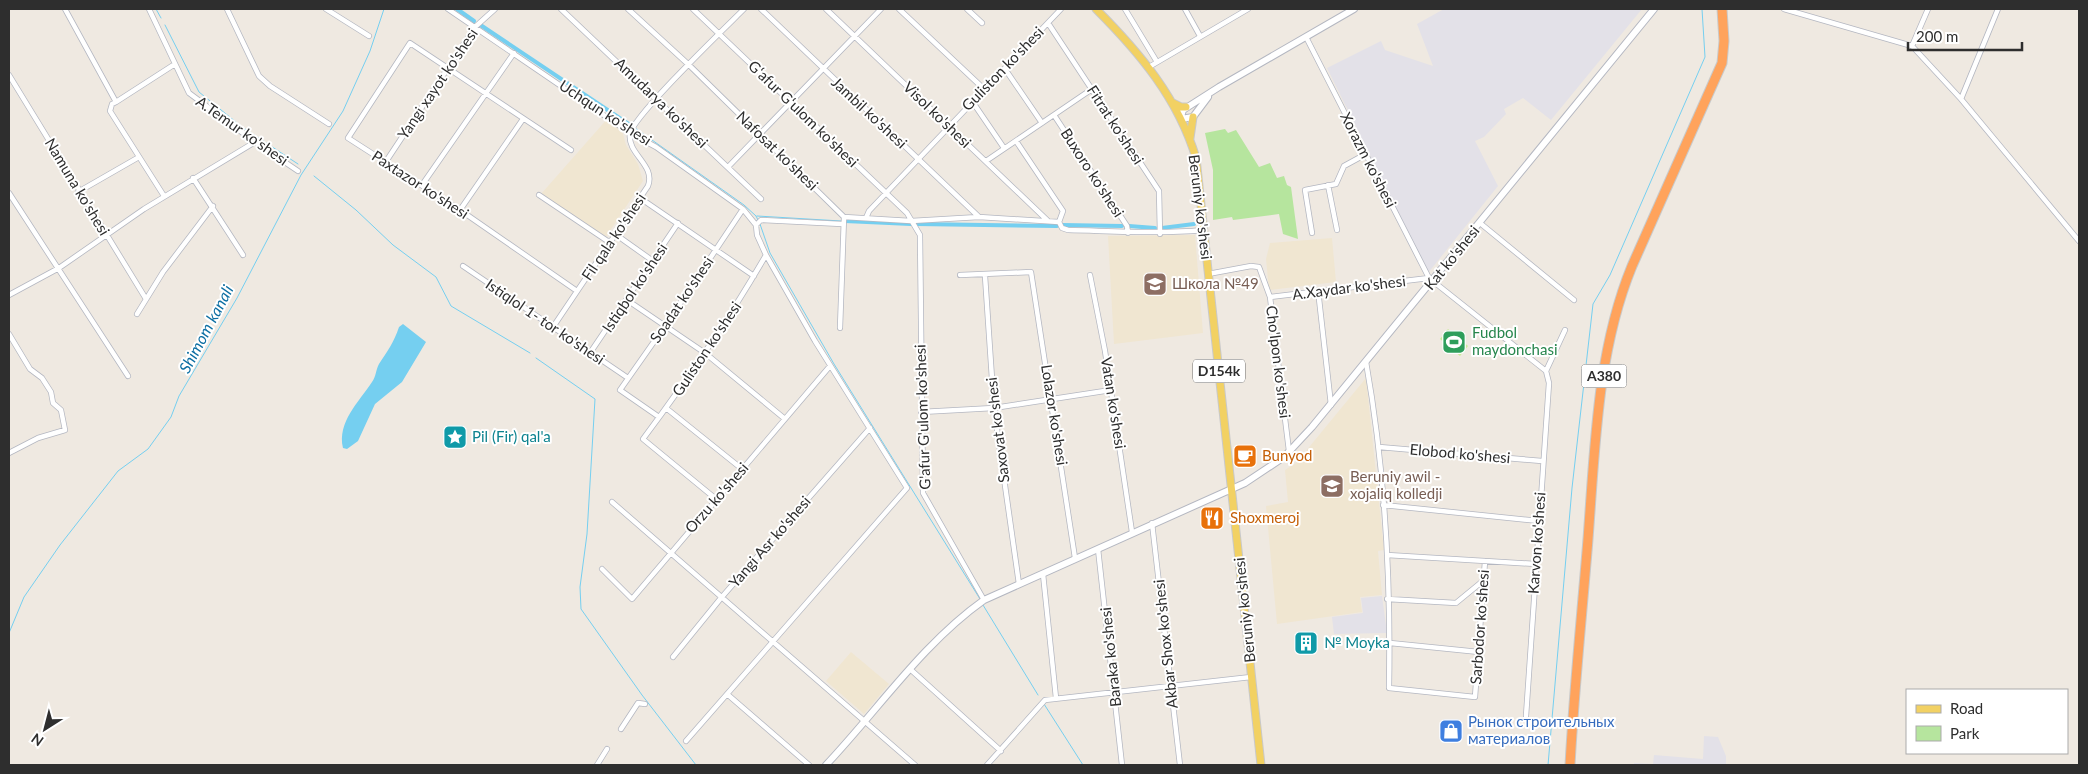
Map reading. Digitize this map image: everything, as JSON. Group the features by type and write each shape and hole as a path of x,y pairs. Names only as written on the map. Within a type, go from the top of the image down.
{"highway":[{"name":"A380","path":"1570,765 1594,457 1613,326 1624,286 1632,266 1722,63 1724,53 1722,9"}],"main road":[{"name":"Beruniy ko'shesi","path":"1096,9 1149,68 1172,102 1190,138 1196,158 1261,765"},
{"path":"1172,102 1186,108"},
{"path":"1190,138 1194,117"}],"street":[{"path":"65,9 116,102"},
{"name":"A.Temur ko'shesi","path":"149,9 189,93 255,142 298,170"},
{"path":"226,9 259,76 270,86 329,124"},
{"path":"326,9 369,36"},
{"name":"Uchqun ko'shesi","path":"448,9 630,133 656,147 743,209 756,225"},
{"name":"Yangi xayot ko'shesi","path":"385,163 475,28 495,9"},
{"name":"Amudarya ko'shesi","path":"561,9 761,199"},
{"name":"Nafosat ko'shesi","path":"628,9 689,65 844,217"},
{"name":"Gʻafur Gʻulom ko'shesi","path":"693,9 907,213 911,221"},
{"path":"630,133 634,125 656,98 744,9"},
{"name":"Jambil ko'shesi","path":"761,9 979,217"},
{"name":"Visol ko'shesi","path":"826,9 1048,221"},
{"path":"728,166 881,9"},
{"path":"899,9 984,89"},
{"path":"967,9 982,23"},
{"name":"Guliston ko'shesi","path":"866,218 869,211 1061,9"},
{"path":"1125,9 1157,62"},
{"path":"1184,9 1200,36"},
{"path":"1149,68 1248,9"},
{"path":"1181,118 1186,108 1354,9"},
{"name":"Kat ko'shesi","path":"826,765 910,669 958,618 984,600 1152,523 1232,489 1267,469 1289,451 1366,362 1654,9"},
{"path":"1784,9 1912,46 1961,99 2079,241"},
{"path":"1912,46 1928,9"},
{"path":"1961,99 1998,9"},
{"name":"Fitrat ko'shesi","path":"1048,23 1159,191 1160,234"},
{"name":"Xorazm ko'shesi","path":"1306,37 1431,280"},
{"name":"Paxtazor ko'shesi","path":"448,68 410,43 348,138 460,210 491,234 577,291"},
{"path":"422,185 514,53"},
{"path":"164,196 110,111 112,104 175,64"},
{"path":"448,68 571,150"},
{"path":"1005,69 1042,123"},
{"name":"Namuna ko'shesi","path":"9,75 78,192 146,299"},
{"path":"986,161 1092,89"},
{"path":"1181,118 1194,117 1210,94"},
{"path":"972,101 1004,148"},
{"name":"Buxoro ko'shesi","path":"1054,115 1126,226 1128,233"},
{"path":"460,210 523,119"},
{"name":"Fil qala ko'shesi","path":"553,327 640,198 650,178 649,172 632,143 630,133"},
{"path":"1016,141 1063,211 1059,222 1062,228 1068,230 1160,234 1204,230"},
{"path":"9,295 59,268 164,196 255,142"},
{"path":"1312,233 1305,190 1336,184 1344,166 1366,154"},
{"path":"78,192 139,157"},
{"path":"193,178 213,206 243,255"},
{"path":"1328,185 1337,230"},
{"path":"9,194 128,376"},
{"path":"538,195 610,242"},
{"path":"640,198 754,276"},
{"path":"137,314 163,272 213,206"},
{"name":"Soadat ko'shesi","path":"659,417 620,390 743,209"},
{"path":"840,328 842,224 844,217 911,221 979,217 1059,222"},
{"path":"686,741 907,488 830,366 766,255 757,235 756,225 761,220 842,224"},
{"name":"G'afur G'ulom ko'shesi","path":"911,221 920,236 921,412 924,493 984,600"},
{"name":"Istiqbol ko'shesi","path":"590,353 678,223"},
{"path":"1480,223 1574,300"},
{"path":"615,234 653,261"},
{"name":"Guliston ko'shesi","path":"716,499 643,439 705,352 766,255"},
{"name":"Istiqlol 1- tor ko'shesi","path":"462,266 628,378"},
{"name":"Cho'lpon ko'shesi","path":"1208,274 1250,266 1259,267 1270,297 1289,451"},
{"name":"Lolazor ko'shesi","path":"985,276 1031,272 1075,558"},
{"name":"Vatan ko'shesi","path":"1090,275 1111,390 1132,532"},
{"path":"960,276 985,276"},
{"name":"Saxovat ko'shesi","path":"985,276 994,408 1019,584"},
{"path":"1431,280 1546,371 1565,330"},
{"name":"A.Xaydar ko'shesi","path":"1270,297 1318,290 1431,280"},
{"path":"1318,290 1330,405"},
{"path":"627,300 705,352 785,419"},
{"path":"9,334 30,369 42,378 50,392 53,403 61,410 64,430 38,438 9,453"},
{"path":"1366,362 1379,447 1387,555 1390,643 1479,652"},
{"name":"Orzu ko'shesi","path":"602,569 632,598 830,366"},
{"name":"Karvon ko'shesi","path":"1526,716 1542,462 1549,383 1546,371"},
{"path":"921,412 994,408 1111,390"},
{"path":"666,408 742,469"},
{"name":"Yangi Asr ko'shesi","path":"673,657 721,598 870,428"},
{"name":"Elobod ko'shesi","path":"1379,447 1542,462"},
{"path":"612,502 771,642 915,765"},
{"path":"1383,505 1539,521"},
{"name":"Akbar Shox ko'shesi","path":"1152,523 1180,765"},
{"name":"Baraka ko'shesi","path":"1098,549 1122,765"},
{"path":"1387,555 1536,564"},
{"name":"Sarbodor ko'shesi","path":"1390,643 1389,688 1475,697 1485,561"},
{"path":"1043,574 1056,698"},
{"path":"1387,599 1456,603 1484,580"},
{"path":"910,669 1000,751"},
{"path":"987,765 1045,700 1251,677"},
{"path":"727,694 809,765"},
{"path":"621,729 638,703 645,704"},
{"path":"597,765 607,749"}],"shaded area":[{"path":"1444,9 1642,9 1551,120 1523,98 1504,109 1506,114 1484,137 1475,141 1498,186 1428,273 1327,68 1381,41 1385,50 1433,66 1417,24"},
{"path":"608,118 621,127 626,145 638,164 643,181 606,237 541,194"},
{"name":"Школа №49","path":"1195,235 1203,333 1114,344 1108,236"},
{"path":"1332,238 1336,282 1269,290 1266,259 1270,243"},
{"name":"Beruniy awil - xojaliq kolledji","path":"1366,378 1384,550 1378,551 1382,595 1360,597 1362,612 1277,624 1266,506 1288,502 1285,470 1296,463"},
{"path":"1382,596 1387,633 1334,634 1332,617 1363,613 1361,598"},
{"path":"851,652 889,684 864,714 826,681"},
{"path":"1704,736 1718,737 1726,756 1726,765 1634,765 1634,763 1653,764 1654,755 1703,759"}],"green space":[{"path":"1225,129 1228,133 1236,130 1259,167 1270,163 1277,178 1284,176 1287,185 1291,187 1298,239 1283,234 1279,214 1233,220 1232,217 1213,220 1213,170 1205,133"},
{"name":"Fudbol maydonchasi","path":"1448,329 1468,346 1460,356 1440,339"}],"water":[{"path":"403,324 426,342 402,382 375,404 358,441 347,449 343,448 343,430 346,421 373,380 379,364 393,342 399,327"}],"waterway":[{"path":"156,9 161,18"},
{"name":"Shimom kanali","path":"9,633 24,597 60,545 118,471 148,449 171,417 179,396 237,298 301,175 343,111 370,51 384,9"},
{"path":"457,9 474,21"},
{"path":"1548,765 1572,488 1593,304 1610,275 1705,57 1702,9"},
{"path":"479,24 630,125"},
{"path":"165,25 199,92 242,127 298,164"},
{"path":"635,128 744,205 758,220"},
{"path":"314,176 356,210 393,245 436,277 451,306 530,353"},
{"path":"757,216 841,221"},
{"path":"845,221 911,224"},
{"path":"760,224 770,253 834,364 980,599"},
{"path":"916,224 1057,226"},
{"path":"1162,228 1194,224"},
{"path":"1062,225 1122,226"},
{"path":"1129,226 1155,228"},
{"path":"536,358 595,399 587,534 580,587 581,609 642,695 696,765"},
{"path":"983,605 1038,695"},
{"path":"1044,704 1083,765"}],"place":[{"name":"Школа №49","path":"1155,284"},
{"name":"Fudbol maydonchasi","path":"1454,342"},
{"name":"Pil (Fir) qal'a","path":"455,437"},
{"name":"Bunyod","path":"1245,456"},
{"name":"Beruniy awil - xojaliq kolledji","path":"1332,486"},
{"name":"Shoxmeroj","path":"1212,518"},
{"name":"№ Moyka","path":"1306,643"},
{"name":"Рынок строительных материалов","path":"1451,731"}]}
